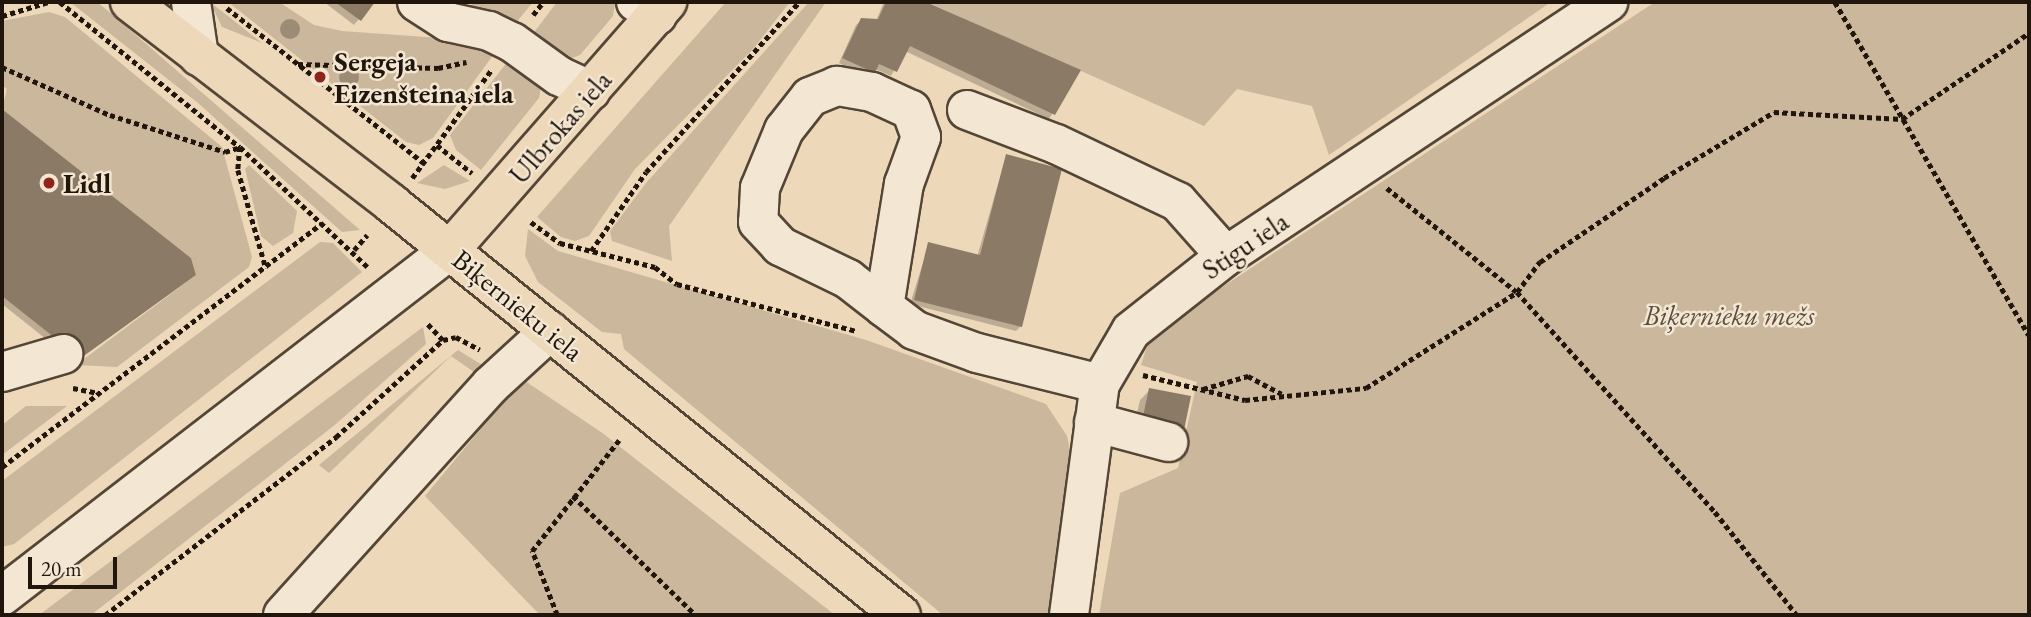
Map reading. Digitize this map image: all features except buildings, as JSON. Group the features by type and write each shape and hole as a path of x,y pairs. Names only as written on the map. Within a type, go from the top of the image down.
{"main road":[{"name":"Biķernieku iela","path":"130,2 450,250 901,615"},
{"name":"Ulbrokas iela","path":"450,250 591,91 653,6"}],"street":[{"path":"191,2 199,56"},
{"path":"416,2 448,22 489,31 498,51 591,91"},
{"name":"Stigu iela","path":"1069,615 1100,384 1131,331 1226,256 1608,2"},
{"path":"873,320 904,184 921,137 911,110 872,92 837,86 810,97 784,130 760,188 758,222 780,246 848,279 873,320 914,330 964,348 1100,384"},
{"path":"967,110 1056,144 1178,202 1226,256"},
{"path":"2,596 450,250"},
{"path":"283,615 434,446 550,331"},
{"path":"2,372 63,354"},
{"path":"1094,422 1168,442"}],"path":[{"path":"2,16 48,2"},
{"path":"60,2 240,147 354,250 368,267"},
{"path":"218,2 424,163"},
{"path":"412,178 498,60 498,51 543,2"},
{"path":"591,251 646,172 799,2"},
{"path":"1835,2 2029,335"},
{"path":"1100,384 1143,375 1245,400 1366,388 1517,292 1540,261 1664,178 1774,112 1902,119 2029,33"},
{"path":"298,64 438,68 471,61"},
{"path":"2,67 110,115 225,152 240,147"},
{"path":"437,145 475,176"},
{"path":"240,147 239,170 265,268"},
{"path":"1362,167 1517,292 1714,512 1797,615"},
{"path":"531,222 560,243 655,267 677,284 873,320"},
{"path":"2,467 322,223"},
{"path":"354,250 367,235"},
{"path":"105,615 336,437 443,340"},
{"path":"1202,389 1248,376 1282,395"},
{"path":"557,615 532,551 619,440"},
{"path":"573,496 696,615"}],"green space":[{"path":"70,2 97,2 360,230 342,232 198,103"},
{"path":"210,2 262,43 222,27"},
{"path":"228,2 279,2 314,25 342,31 468,40 499,47 433,138 419,145 406,142"},
{"path":"474,2 533,2 510,30 465,13"},
{"path":"557,2 615,3 613,16 580,55 564,61 529,39"},
{"path":"726,2 790,2 753,49 635,169 589,236 575,241 561,237 537,217"},
{"path":"809,2 826,2 669,226 672,261 612,241 610,231 646,183"},
{"path":"927,2 1551,2 1329,155 1312,106 1237,89 1204,126"},
{"name":"Biķernieku mežs","path":"1655,2 2029,2 2029,615 1099,615 1120,493 1178,468 1197,382 1141,365 1151,334"},
{"path":"49,12 65,17 222,147 252,257 249,267 117,367 76,365 196,275 191,258 2,109 7,89 2,85 2,21"},
{"path":"512,56 541,87 539,98 481,170 456,150 450,135"},
{"path":"249,165 297,211 293,233 273,246 261,236 245,169"},
{"path":"444,165 470,181 445,189 417,183"},
{"path":"528,229 558,251 866,340 1046,404 1067,436 1073,465 1052,615 943,615 624,349 621,334 602,332 538,282 525,256"},
{"path":"320,242 333,243 362,272 14,544 2,547 2,481"},
{"path":"423,327 426,344 336,424 91,615 39,615"},
{"path":"458,350 495,373 487,381 451,356 329,473 319,465"},
{"path":"512,378 525,381 601,432 835,615 540,615 425,496 507,397"},
{"path":"26,406 67,406 2,455 2,425"}],"place":[{"name":"Sergeja Eizenšteina iela","path":"320,77"},
{"name":"Lidl","path":"49,183"}]}
